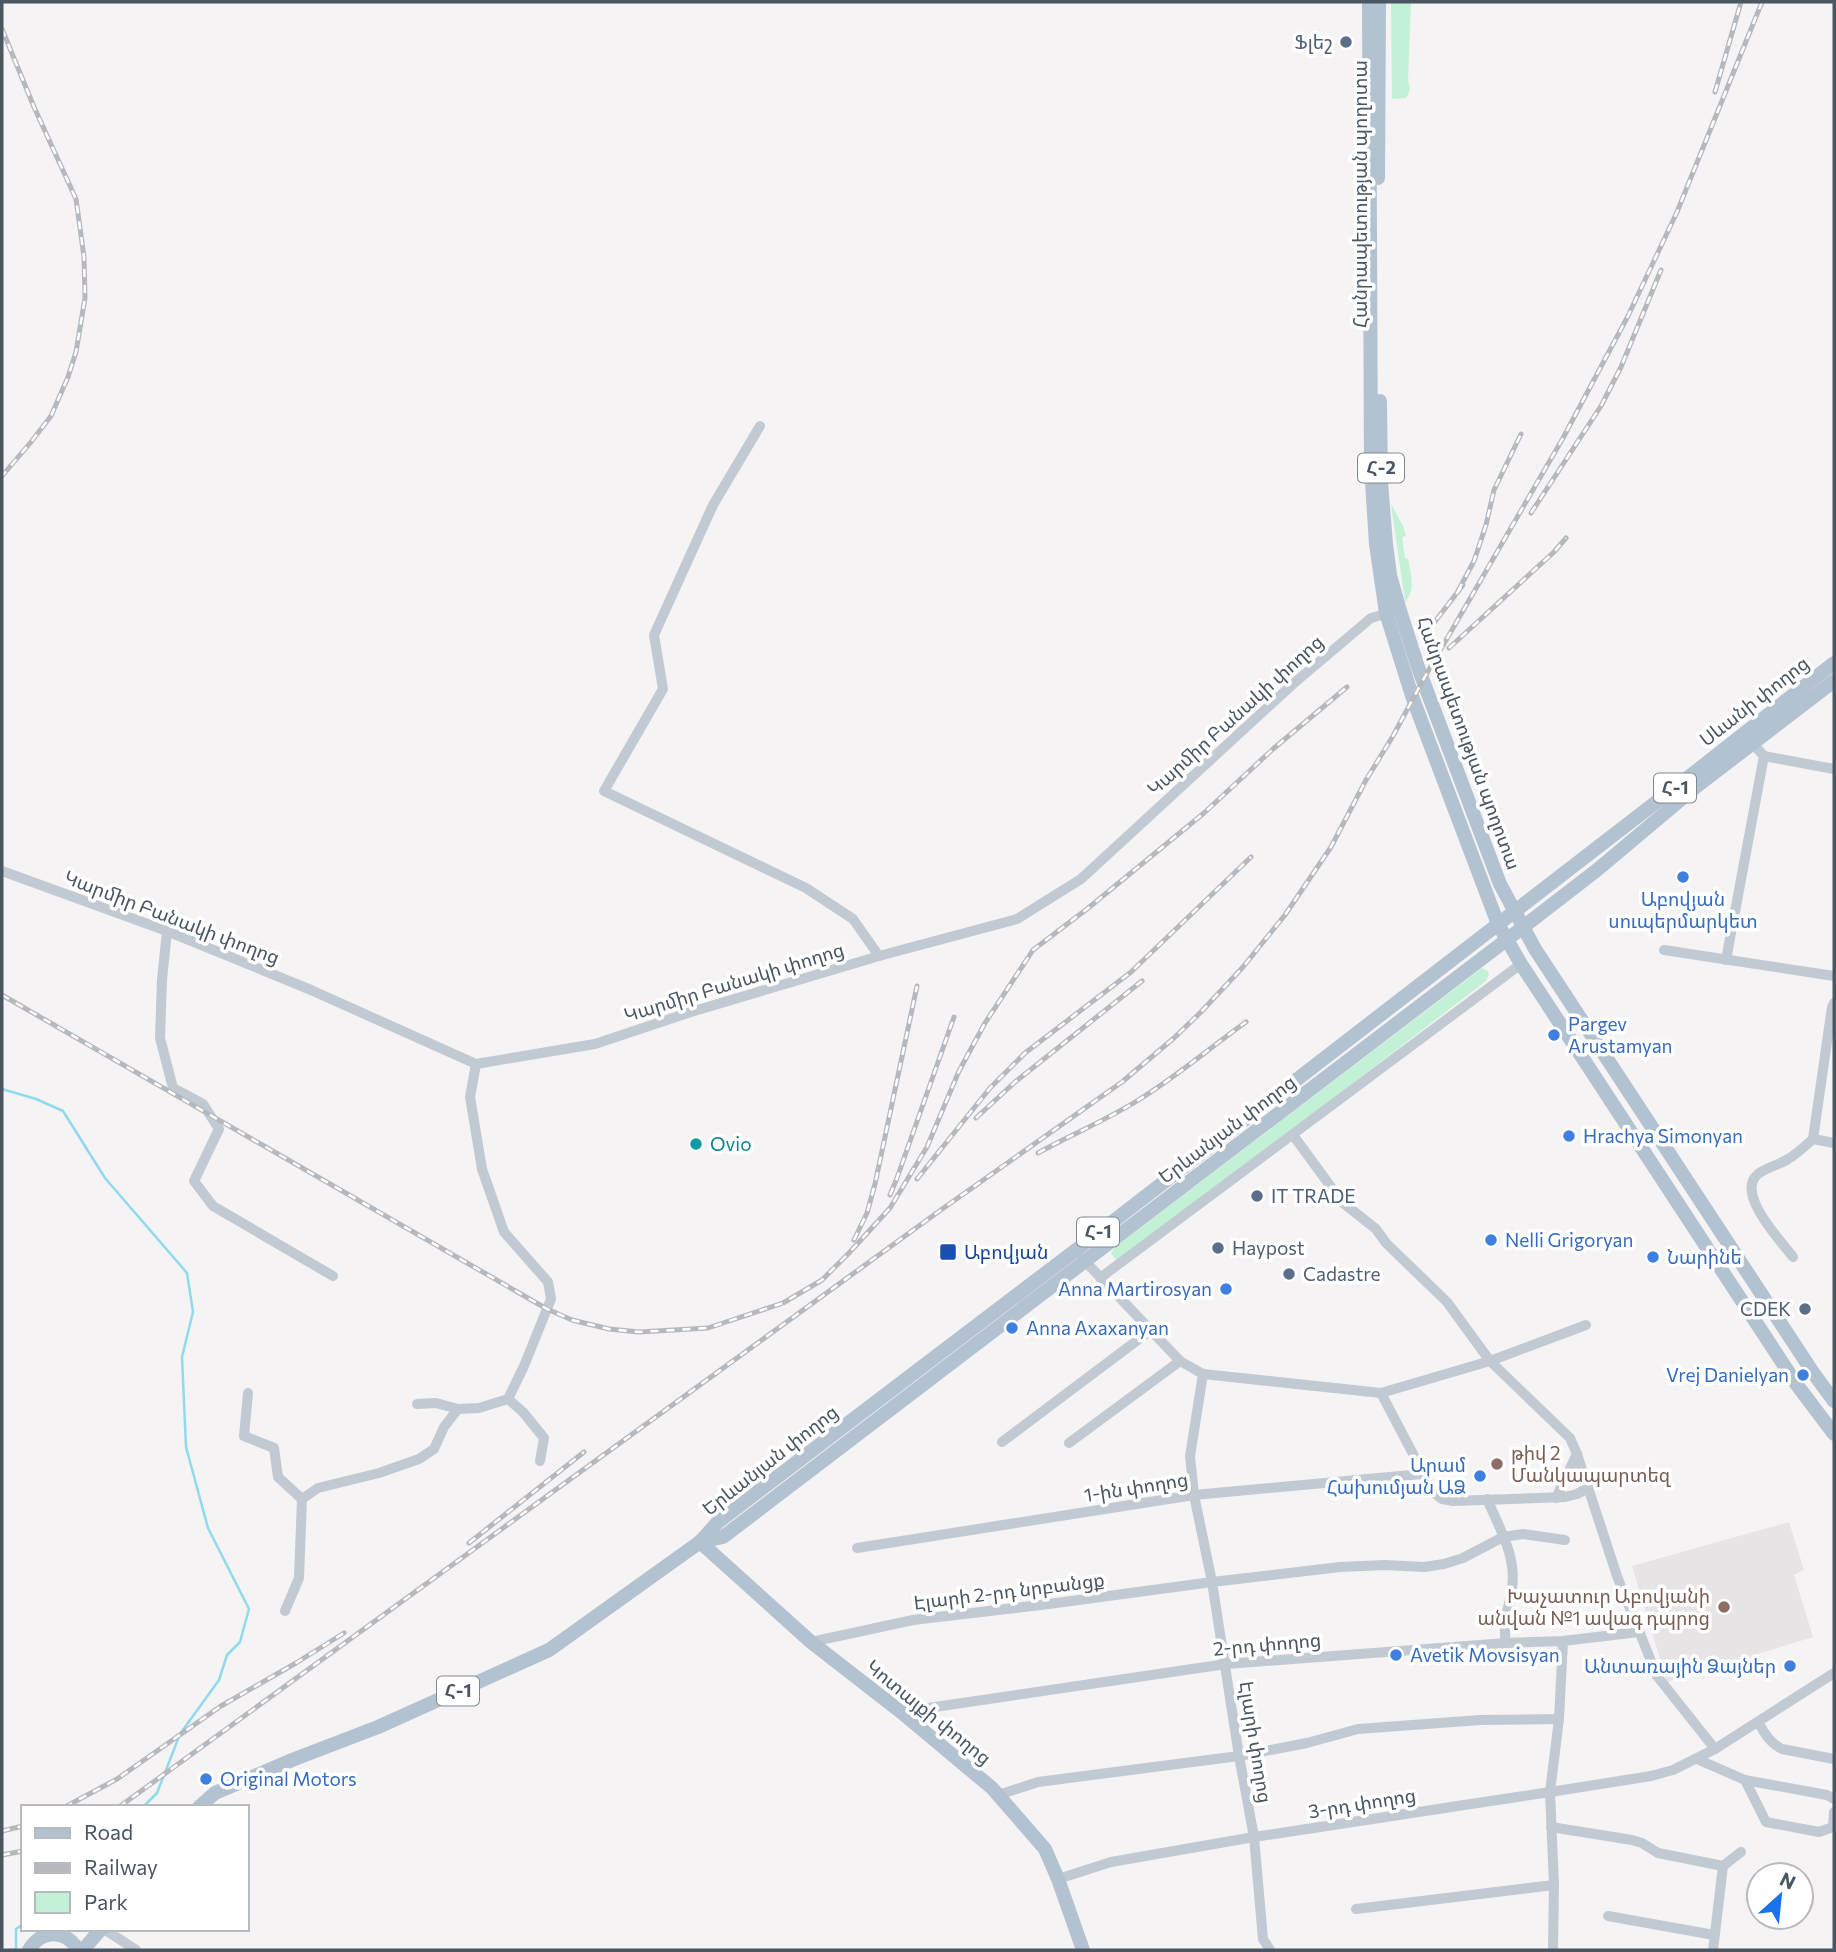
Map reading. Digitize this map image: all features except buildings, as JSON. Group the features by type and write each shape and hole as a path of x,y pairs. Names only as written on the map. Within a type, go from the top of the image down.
{"main road":[{"name":"Հ-2","path":"1369,2 1371,467 1376,544 1392,616"},
{"name":"Հանրապետության պողոտա","path":"1379,2 1381,482 1392,616 1413,699 1498,924 1521,964 1797,1385 1834,1434"},
{"name":"Հանրապետության պողոտա","path":"1392,616 1419,670 1500,884 1522,928 1639,1110 1834,1401"},
{"name":"Սևանի փողոց","path":"1498,924 1834,663"},
{"name":"Սևանի փողոց","path":"1507,939 1597,870 1697,786 1834,681"},
{"name":"Երևանյան փողոց","path":"700,1542 718,1522 1498,924"},
{"name":"Երևանյան փողոց","path":"700,1542 723,1537 1507,939"},
{"name":"Կոտայքի փողոց","path":"700,1542 811,1642 992,1788 1045,1849 1083,1950"},
{"name":"Հ-1","path":"200,1805 215,1793 378,1727 549,1650 700,1542"},
{"path":"30,1950 41,1937 65,1932 80,1950 101,1931"}],"street":[{"path":"760,426 713,505 654,635 663,690 604,791 806,888 853,919 879,956"},
{"name":"Կարմիր Բանակի փողոց","path":"2,870 167,931 311,990 476,1064 595,1044 691,1012 879,956 1017,919 1081,879 1293,684 1371,618 1392,616"},
{"path":"1753,744 1764,756 1834,769"},
{"path":"1726,960 1764,756"},
{"path":"167,931 160,1038 173,1088 203,1104 219,1129 194,1181 213,1206 332,1276"},
{"path":"1664,950 1834,976"},
{"path":"1100,1278 1521,964"},
{"path":"1793,1257 1756,1207 1751,1190 1759,1173 1790,1158 1813,1139 1834,1003"},
{"path":"417,1404 436,1403 458,1409 480,1408 508,1399 551,1299 548,1282 504,1232 482,1170 470,1097 476,1064"},
{"path":"1293,1135 1342,1202 1376,1229 1386,1243 1447,1302 1490,1361 1570,1438 1617,1576 1657,1676 1715,1749"},
{"path":"1813,1139 1834,1143"},
{"path":"1076,1250 1180,1361 1203,1374 1381,1393 1490,1361 1586,1325"},
{"path":"1002,1442 1151,1330"},
{"path":"1069,1443 1180,1361"},
{"name":"Էլարի փողոց","path":"1203,1374 1190,1456 1194,1495 1212,1582 1254,1837 1263,1938 1270,1950"},
{"path":"248,1393 244,1436 274,1448 278,1477 302,1499 299,1578 285,1611"},
{"path":"1381,1393 1422,1474 1433,1492 1442,1499 1556,1498 1577,1494 1588,1488"},
{"path":"508,1399 523,1412 544,1438 540,1461"},
{"path":"302,1499 318,1488 379,1473 419,1459 434,1448 444,1427 458,1409"},
{"path":"1556,1498 1577,1454"},
{"name":"1-ին փողոց","path":"857,1548 1194,1495 1422,1474"},
{"path":"1487,1499 1510,1554 1513,1586 1504,1619 1506,1643"},
{"path":"1503,1537 1523,1534 1565,1540"},
{"name":"Էլարի 2-րդ նրբանցք","path":"811,1642 913,1620 1212,1582 1340,1567 1424,1567 1444,1564 1463,1558 1503,1537"},
{"name":"2-րդ փողոց","path":"901,1712 1226,1664 1563,1641 1639,1632"},
{"path":"1553,1950 1554,1885 1550,1792 1559,1719 1563,1641"},
{"name":"3-րդ փողոց","path":"1058,1879 1111,1862 1254,1837 1651,1776 1673,1770 1715,1749 1834,1673"},
{"path":"998,1796 1038,1782 1239,1756 1307,1743 1359,1729 1480,1720 1559,1719"},
{"path":"1758,1722 1771,1742 1782,1749 1834,1759"},
{"path":"1697,1759 1745,1780 1827,1795 1834,1799"},
{"path":"1745,1780 1766,1822 1819,1832 1833,1827 1834,1812"},
{"path":"1551,1827 1632,1840 1658,1853 1723,1866"},
{"path":"1713,1950 1723,1866 1741,1852"},
{"path":"1356,1909 1554,1885"},
{"path":"1608,1916 1714,1935"},
{"path":"106,1931 136,1950"}],"shaded area":[{"path":"1789,1522 1804,1570 1794,1575 1813,1637 1667,1682 1632,1566"}],"green space":[{"path":"1391,2 1411,2 1410,88 1406,98 1392,99"},
{"path":"1391,504 1406,536 1402,537 1412,582 1411,592 1405,602"},
{"path":"1482,968 1489,974 1486,981 1125,1258 1116,1260 1111,1253 1114,1248"}],"waterway":[{"path":"2,1089 36,1099 63,1111 105,1178 187,1273 193,1312 182,1357 186,1447 208,1528 249,1609 240,1642 227,1655 219,1680 180,1734 157,1793 145,1805"},
{"path":"16,1950 16,1929 21,1925"}],"railway":[{"path":"1715,92 1741,2"},
{"path":"122,1805 938,1212 1122,1082 1174,1038 1243,967 1285,915 1331,847 1366,780 1563,438 1628,316 1677,212 1762,2"},
{"path":"2,29 76,199 84,257 85,298 76,352 51,416 2,476"},
{"path":"1531,513 1601,406 1621,367 1661,270"},
{"path":"1458,591 1474,561 1494,490 1521,434"},
{"path":"1449,648 1566,538"},
{"path":"1427,632 1463,585"},
{"path":"2,995 547,1309 572,1320 609,1329 639,1332 708,1328 783,1303 822,1280 849,1253 890,1208 927,1147 959,1071 985,1023 1033,950 1204,813 1273,749 1347,687"},
{"path":"917,1179 990,1088 1025,1053 1131,972 1251,857"},
{"path":"976,1118 1015,1082 1142,981"},
{"path":"854,1240 867,1213 875,1184 917,986"},
{"path":"890,1195 954,1017"},
{"path":"1038,1153 1140,1099 1246,1022"},
{"path":"469,1543 584,1452"},
{"path":"69,1805 117,1779 221,1706 344,1633"},
{"path":"2,1831 21,1826"},
{"path":"2,1855 21,1851"}],"place":[{"name":"Ֆլեշ","path":"1346,42"},
{"name":"Աբովյան սուպերմարկետ","path":"1683,877"},
{"name":"Pargev Arustamyan","path":"1554,1035"},
{"name":"Hrachya Simonyan","path":"1569,1136"},
{"name":"Ovio","path":"696,1144"},
{"name":"IT TRADE","path":"1257,1196"},
{"name":"Nelli Grigoryan","path":"1491,1240"},
{"name":"Haypost","path":"1218,1248"},
{"name":"Աբովյան","path":"948,1252"},
{"name":"Նարինե","path":"1653,1257"},
{"name":"Cadastre","path":"1289,1274"},
{"name":"Anna Martirosyan","path":"1226,1289"},
{"name":"CDEK","path":"1805,1309"},
{"name":"Anna Axaxanyan","path":"1012,1328"},
{"name":"Vrej Danielyan","path":"1803,1375"},
{"name":"թիվ 2 Մանկապարտեզ","path":"1497,1464"},
{"name":"Արամ Հախումյան ԱՁ","path":"1480,1476"},
{"name":"Խաչատուր Աբովյանի անվան №1 ավագ դպրոց","path":"1724,1607"},
{"name":"Avetik Movsisyan","path":"1396,1655"},
{"name":"Անտառային Ձայներ","path":"1790,1666"},
{"name":"Original Motors","path":"206,1779"}]}
